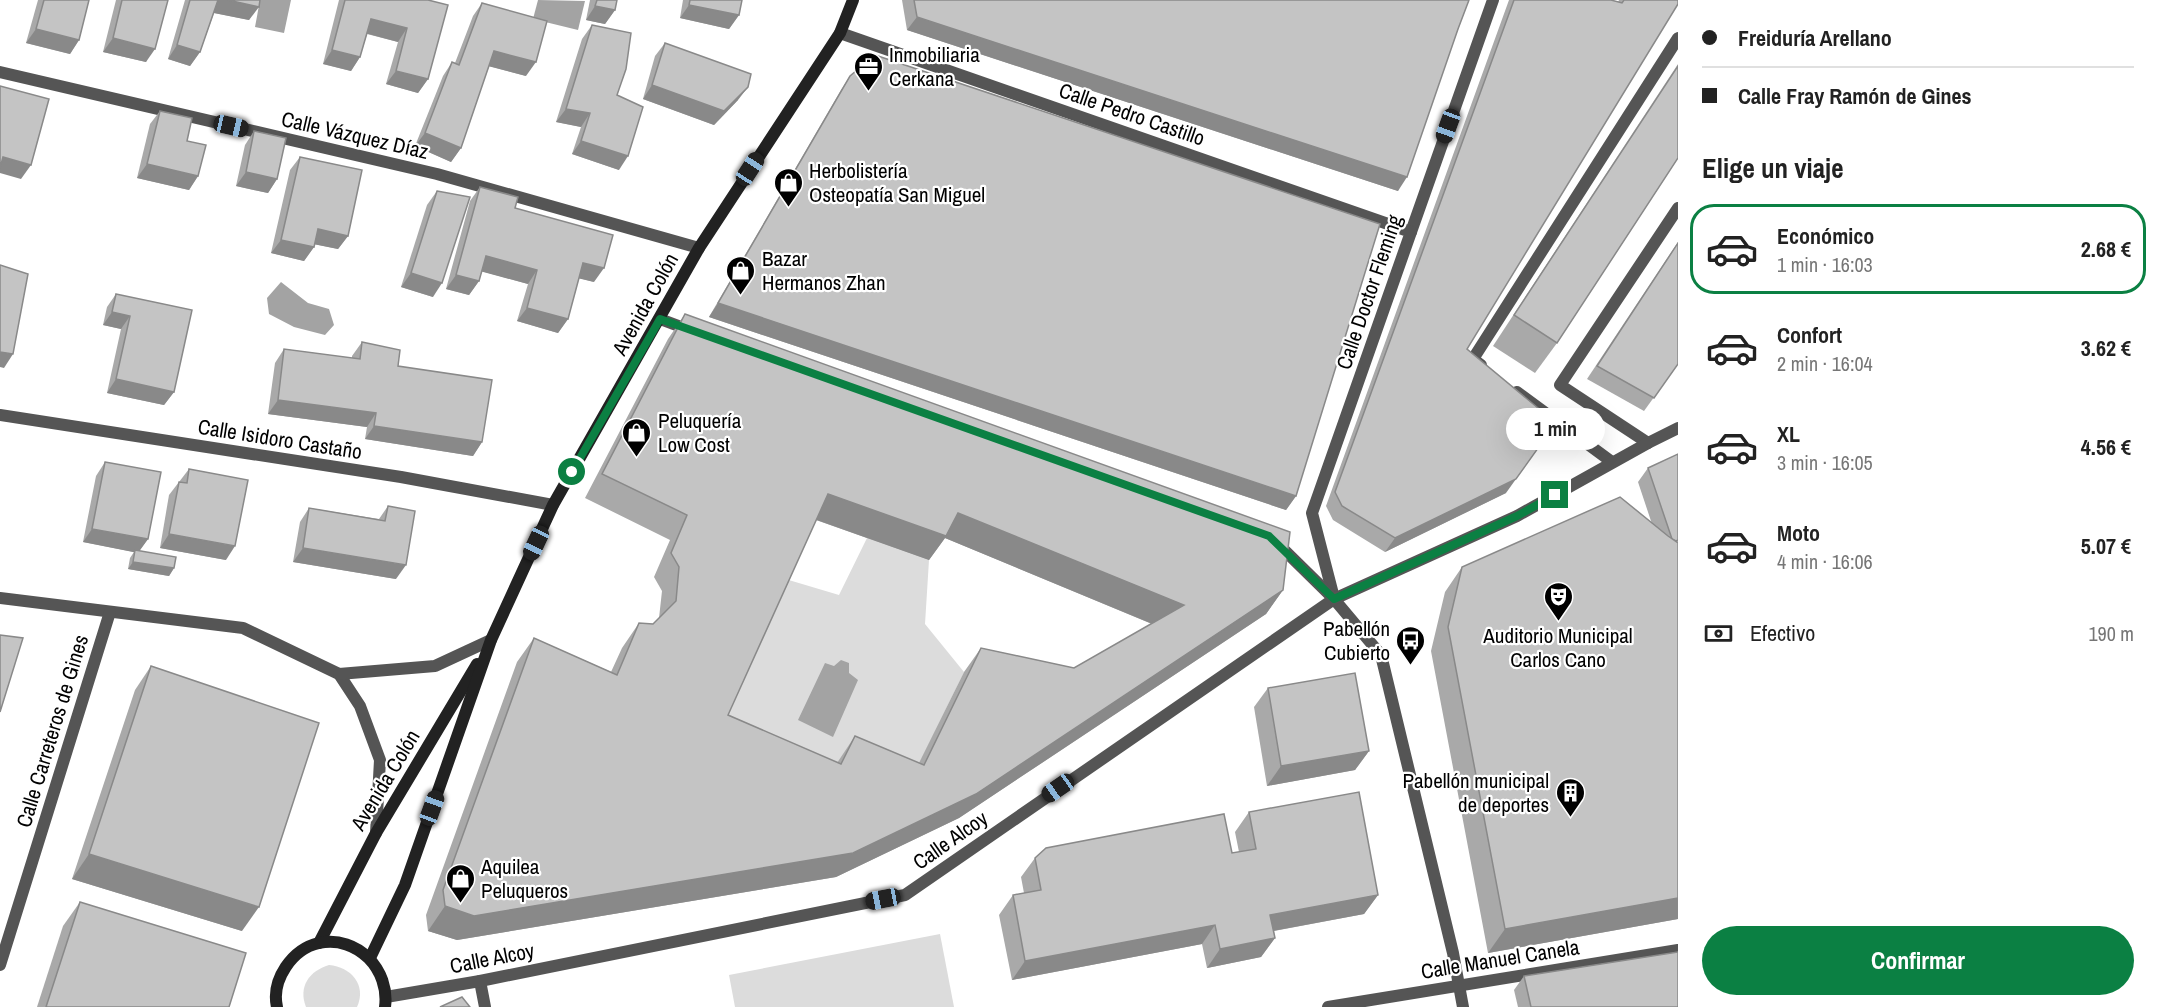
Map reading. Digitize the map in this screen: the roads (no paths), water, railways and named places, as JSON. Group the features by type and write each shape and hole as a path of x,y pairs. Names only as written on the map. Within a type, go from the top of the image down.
{"main road":[{"name":"Avenida Colón","path":"370,958 405,885 491,640 553,505 699,248 840,33 853,0"},
{"name":"Avenida Colón","path":"319,943 376,833 491,640"},
{"path":"277,1007 277,985 283,971 304,949 319,943 338,943 355,948 370,958 379,969 384,983 386,1002"}],"street":[{"name":"Calle Doctor Fleming","path":"1334,599 1312,513 1493,0"},
{"name":"Calle Pedro Castillo","path":"840,33 1411,232"},
{"path":"1491,373 1473,359 1678,38"},
{"name":"Calle Vázquez Díaz","path":"0,72 436,174 699,248"},
{"path":"1647,443 1560,385 1678,208"},
{"path":"660,319 705,335"},
{"path":"1510,387 1612,462"},
{"name":"Calle Isidoro Castaño","path":"0,415 401,477 553,505"},
{"name":"Calle Alcoy","path":"386,1002 905,895 1334,599 1517,516 1612,462 1678,428"},
{"path":"1269,536 1334,599 1381,655 1453,953 1463,1007"},
{"path":"0,598 243,628 339,674 435,666 491,640"},
{"name":"Calle Carreteros de Gines","path":"0,965 110,612"},
{"path":"339,674 360,706 380,760 376,833"},
{"name":"Calle Manuel Canela","path":"1328,1007 1678,950"},
{"path":"480,981 485,1007"}],"place":[{"name":"Inmobiliaria Cerkana","path":"868,92"},
{"name":"Herbolistería Osteopatía San Miguel","path":"788,208"},
{"name":"Bazar Hermanos Zhan","path":"741,296"},
{"name":"Peluquería Low Cost","path":"637,458"},
{"name":"Auditorio Municipal Carlos Cano","path":"1558,622"},
{"name":"Pabellón Cubierto","path":"1411,666"},
{"name":"Pabellón municipal de deportes","path":"1570,818"},
{"name":"Aquilea Peluqueros","path":"460,904"}]}
